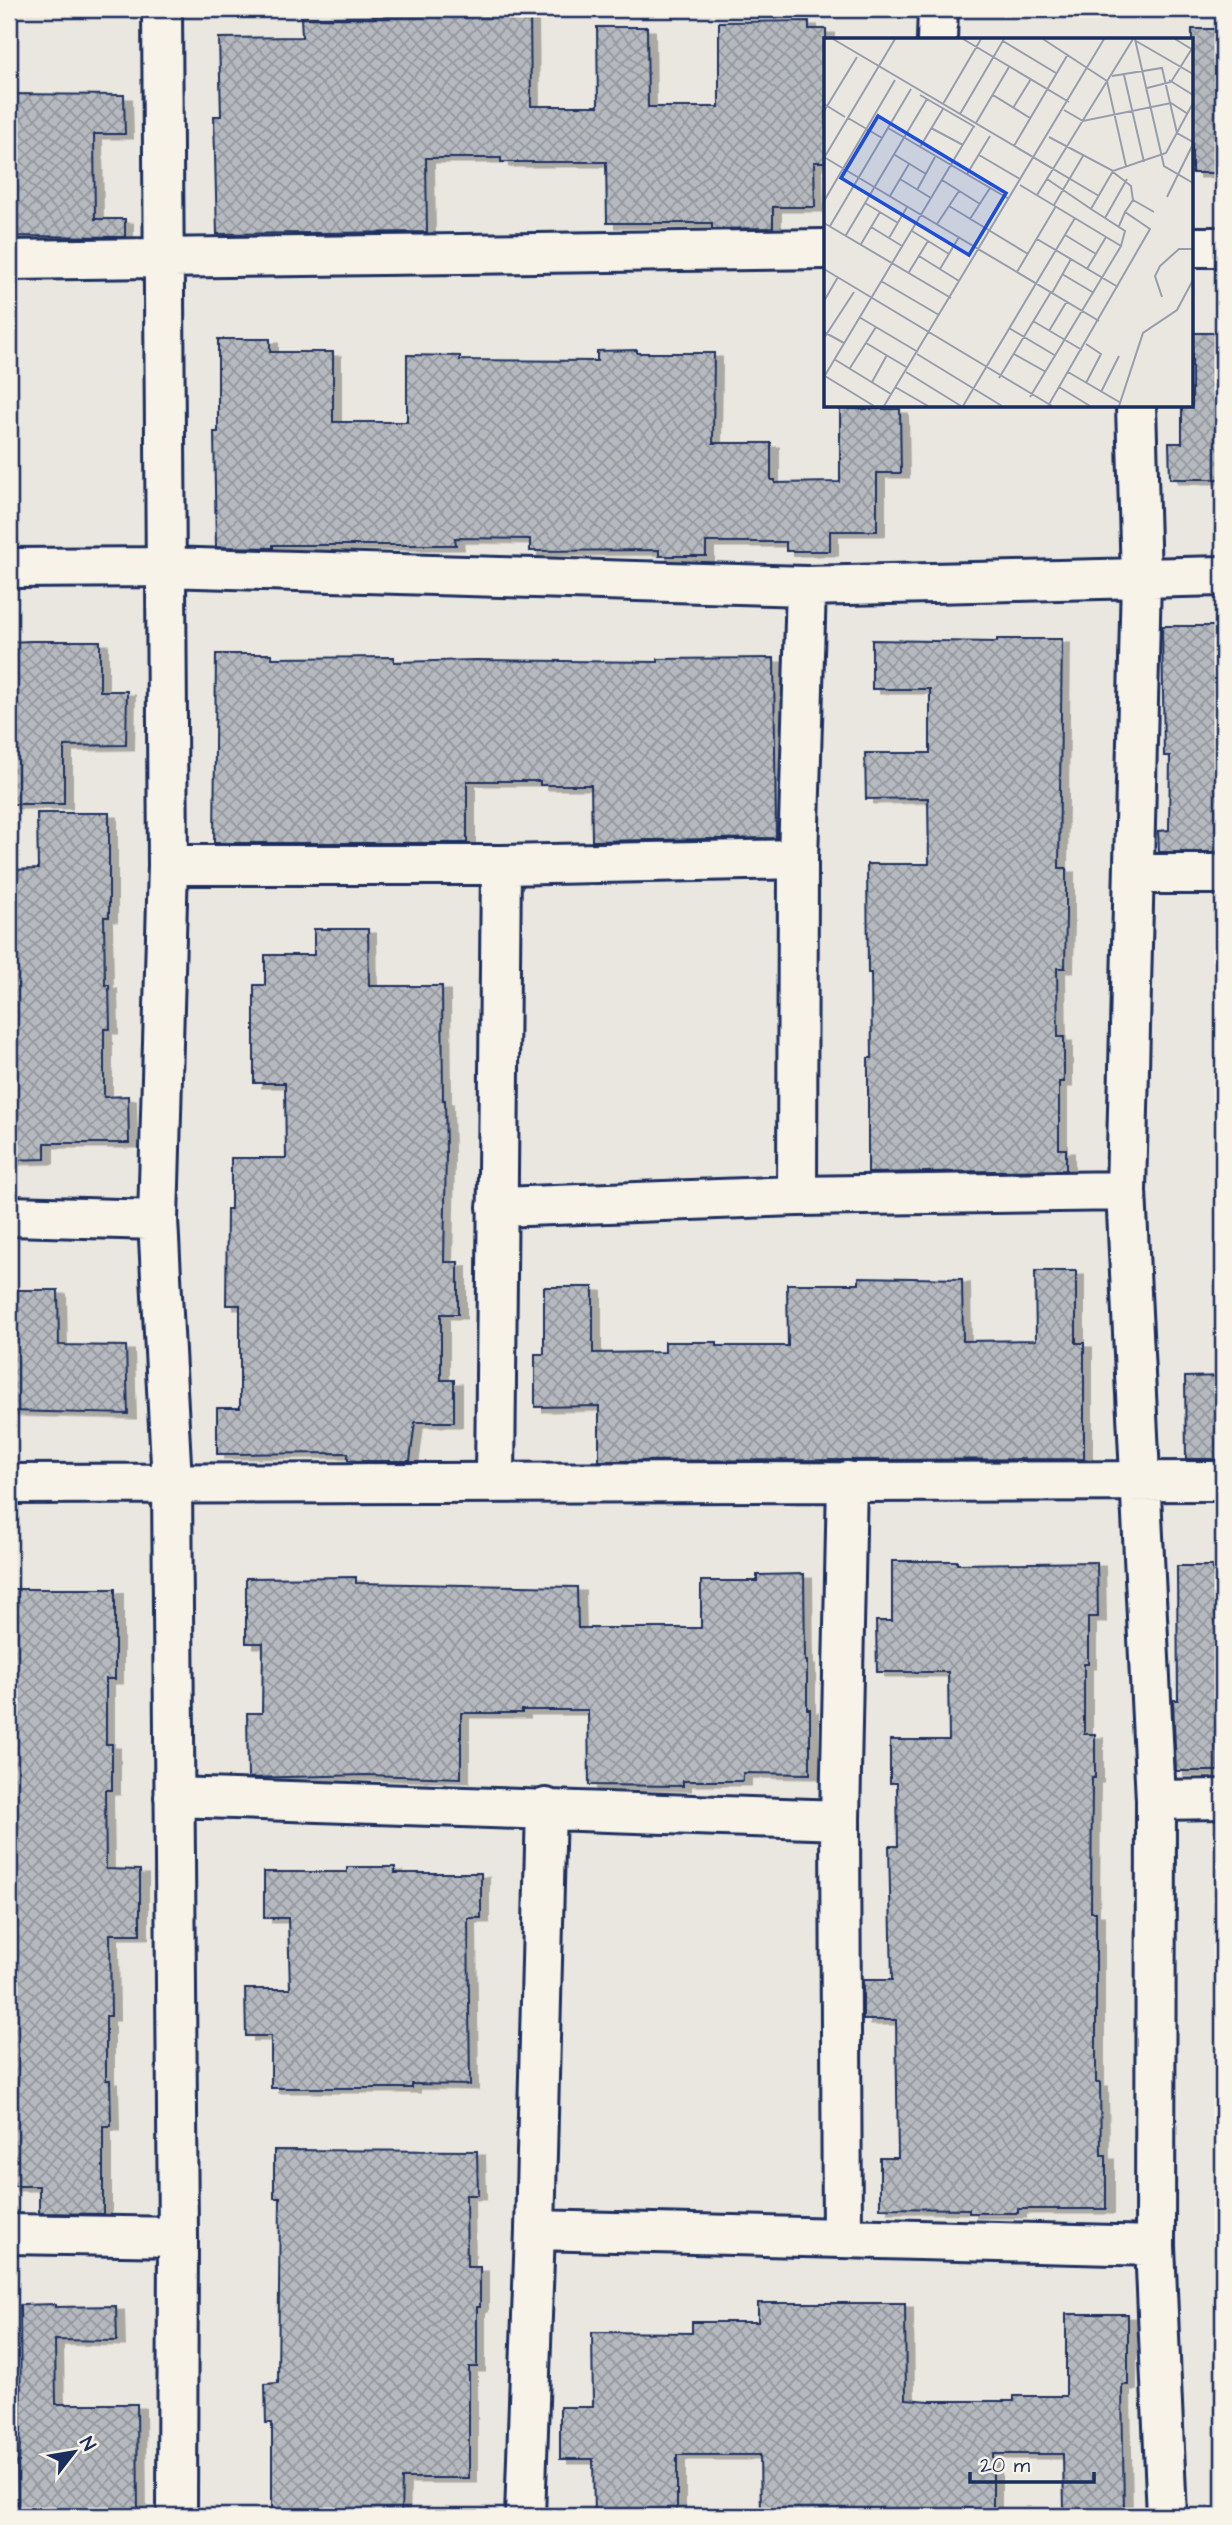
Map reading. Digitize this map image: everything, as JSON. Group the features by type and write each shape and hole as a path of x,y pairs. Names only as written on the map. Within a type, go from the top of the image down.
{"street":[{"path":"162,9 168,865 158,1220 172,1482 178,2237 177,2516"},
{"path":"937,38 938,9"},
{"path":"1194,247 1223,247"},
{"path":"9,260 824,249"},
{"path":"1136,408 1142,578 1126,1191 1156,1800 1155,2246 1167,2516"},
{"path":"9,568 165,567 806,586 1223,576"},
{"path":"797,1196 798,859 806,586"},
{"path":"168,865 501,865 798,859"},
{"path":"495,1481 501,865"},
{"path":"1135,874 1223,874"},
{"path":"497,1207 797,1196 1126,1191"},
{"path":"9,1216 158,1220"},
{"path":"842,2238 840,1819 848,1481"},
{"path":"9,1484 1223,1481"},
{"path":"174,1797 840,1819"},
{"path":"1156,1800 1223,1800"},
{"path":"525,2516 546,1808"},
{"path":"535,2230 1155,2246"},
{"path":"9,2234 178,2237"}],"building":[{"path":"486,11 530,11 531,106 598,106 597,27 647,27 648,107 719,107 719,22 809,21 809,29 826,29 824,162 814,162 815,207 773,207 773,228 712,229 712,223 607,223 606,162 501,162 501,158 426,158 427,232 217,234 214,116 221,116 219,38 302,37 301,17 486,16"},
{"path":"1192,29 1223,29 1223,173 1194,173"},
{"path":"9,94 124,95 125,134 94,134 95,219 125,219 125,237 9,236"},
{"path":"1194,333 1223,333 1223,479 1170,479 1169,443 1182,443 1182,408 1194,408"},
{"path":"218,339 270,339 270,352 333,352 333,422 407,422 407,355 460,356 460,360 597,361 597,351 714,353 713,443 771,443 771,480 775,480 775,483 840,482 840,409 900,409 901,473 877,473 877,531 830,531 830,551 786,551 786,542 706,542 706,556 659,556 659,550 530,551 530,539 455,538 456,545 216,547 214,432 218,432"},
{"path":"1162,626 1219,626 1223,852 1159,852 1158,831 1169,830 1170,756 1164,756"},
{"path":"997,639 1062,639 1059,868 1066,868 1066,913 1065,968 1057,968 1058,1037 1064,1037 1064,1082 1059,1082 1059,1149 1066,1149 1066,1170 868,1173 868,1058 872,1058 867,864 929,864 928,798 866,799 865,753 930,753 930,689 872,689 872,640 997,642"},
{"path":"100,641 100,691 127,691 126,745 64,746 64,804 9,804 9,642"},
{"path":"216,654 272,654 272,658 394,657 394,662 658,662 658,659 774,658 776,838 592,841 591,785 540,785 540,781 467,781 467,843 214,843"},
{"path":"37,813 109,813 109,917 104,917 105,985 109,985 110,1029 104,1029 104,1097 128,1096 129,1143 45,1143 45,1159 9,1160 9,870 38,869"},
{"path":"314,929 368,929 369,986 442,986 446,1152 444,1262 458,1262 458,1314 441,1314 441,1380 454,1380 454,1422 415,1422 410,1461 348,1460 348,1453 217,1454 217,1408 240,1408 240,1305 226,1305 227,1209 231,1209 231,1158 286,1158 285,1083 254,1083 254,985 265,985 265,955 314,955"},
{"path":"1035,1271 1076,1271 1076,1343 1084,1343 1084,1459 599,1461 599,1406 535,1407 535,1354 544,1354 544,1287 593,1287 593,1353 665,1352 665,1342 717,1342 717,1346 788,1346 787,1284 859,1284 859,1277 962,1279 963,1341 1036,1340"},
{"path":"9,1290 58,1290 59,1345 126,1346 128,1414 9,1411"},
{"path":"1223,1376 1223,1459 1186,1459 1185,1377"},
{"path":"892,1561 957,1561 957,1564 1097,1562 1098,1617 1088,1617 1088,1664 1084,1664 1084,1734 1095,1734 1091,1912 1096,1912 1096,2082 1100,2082 1101,2155 1106,2155 1106,2209 1018,2209 1018,2213 969,2213 969,2209 880,2208 880,2158 898,2158 896,2020 863,2020 863,1980 892,1980 889,1846 898,1846 897,1783 890,1783 890,1740 949,1740 948,1672 877,1672 876,1621 892,1621"},
{"path":"1177,1566 1212,1566 1213,1573 1223,1573 1223,1719 1217,1719 1218,1771 1176,1771 1173,1700 1178,1700"},
{"path":"804,1574 810,1774 743,1773 743,1781 683,1781 683,1786 589,1785 588,1710 522,1710 522,1713 461,1713 461,1778 366,1775 248,1778 247,1713 262,1713 263,1643 246,1643 246,1578 356,1577 356,1583 577,1587 578,1628 701,1628 701,1581 757,1581 757,1575"},
{"path":"9,1589 115,1589 115,1679 106,1679 106,1744 112,1744 112,1790 105,1790 106,1869 140,1870 140,1934 110,1934 111,2016 106,2016 106,2080 110,2080 111,2126 103,2126 103,2214 39,2213 39,2186 9,2186"},
{"path":"347,1867 395,1867 395,1873 481,1873 481,1918 468,1918 470,2085 412,2084 412,2088 271,2088 271,2036 246,2036 245,1989 290,1989 288,1918 264,1918 264,1872 347,1872"},
{"path":"274,2150 477,2151 478,2195 466,2195 467,2267 480,2267 477,2367 469,2367 469,2478 402,2478 401,2516 272,2516 272,2423 266,2423 265,2384 278,2383 280,2198 274,2198"},
{"path":"758,2303 905,2303 906,2399 930,2401 1014,2401 1014,2396 1066,2396 1066,2314 1128,2314 1128,2385 1122,2385 1124,2511 1064,2511 1063,2454 993,2454 993,2516 761,2516 760,2455 677,2455 677,2516 594,2516 593,2459 560,2459 560,2407 593,2407 592,2332 692,2333 692,2322 758,2322"},
{"path":"55,2304 55,2307 116,2306 117,2341 55,2340 56,2404 137,2404 138,2516 18,2514 17,2462 21,2430 20,2305"}]}
